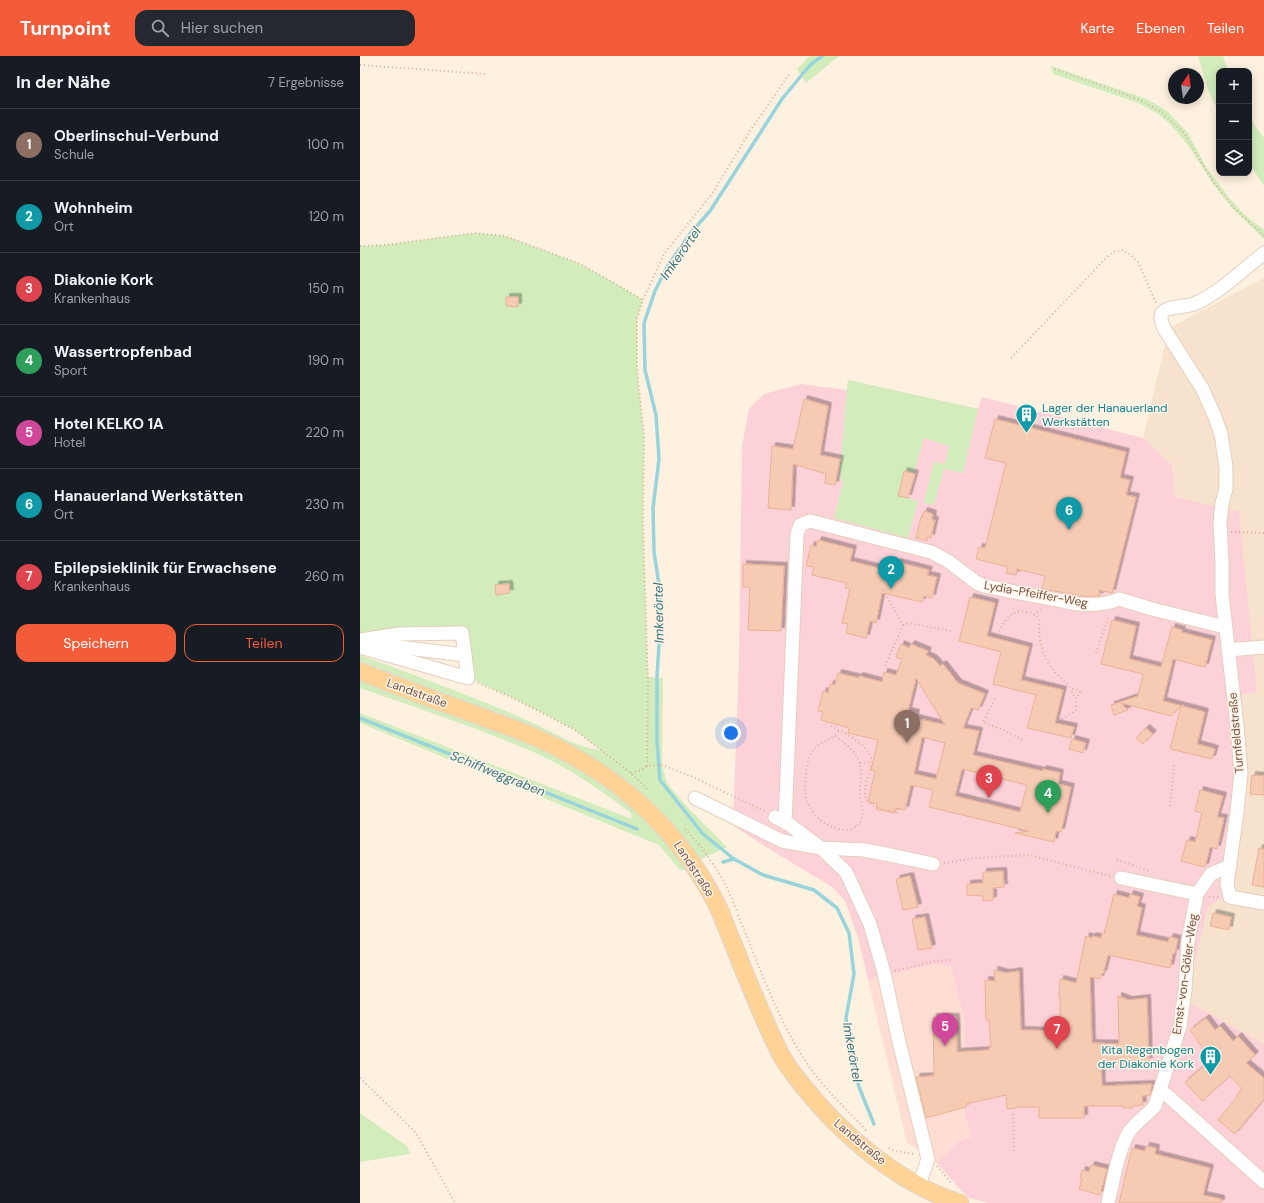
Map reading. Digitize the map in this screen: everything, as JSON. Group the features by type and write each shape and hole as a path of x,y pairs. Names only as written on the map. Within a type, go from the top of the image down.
{"main road":[{"name":"Landstraße","path":"360,671 536,737 569,753 642,805 674,839 691,861 707,886 719,909 763,1016 781,1054 790,1069 812,1097 834,1121 882,1162 919,1185 956,1202"}],"street":[{"path":"1162,311 1192,305 1201,301 1214,293 1264,253"},
{"name":"Turnfeldstraße","path":"1162,311 1161,320 1165,330 1202,388 1215,417 1221,434 1226,467 1226,489 1222,502 1219,527 1222,562 1222,594 1241,773 1227,884 1230,897"},
{"name":"Lydia-Pfeiffer-Weg","path":"780,820 797,534 800,525 810,521 931,552 948,561 984,586 1078,604 1089,605 1119,599 1225,628"},
{"path":"360,640 398,634 462,633 468,678 360,647"},
{"path":"360,644 465,655"},
{"path":"1228,650 1264,647"},
{"path":"695,798 782,841 821,848 864,850 933,864"},
{"path":"780,820 790,825 821,848 846,872 870,924 884,973 899,1042 930,1160 919,1185"},
{"name":"Ernst-von-Göler-Weg","path":"1108,1203 1120,1152 1129,1132 1155,1106 1180,1026 1185,990 1188,941 1197,894 1212,874 1230,866"},
{"path":"1121,878 1197,894"},
{"path":"1230,897 1264,903"},
{"path":"1160,1092 1167,1095 1264,1182"}],"path":[{"path":"360,65 484,74"},
{"path":"1055,69 1139,100 1161,112 1184,133 1214,183 1234,208 1264,236"},
{"path":"647,766 648,684 643,523 644,435 637,371 637,319 643,300 664,254 714,191 750,131 790,73"},
{"path":"360,246 385,245 475,233 504,236 578,263 643,300"},
{"path":"1011,358 1113,252 1122,250 1131,255 1138,262 1153,297 1162,311"},
{"path":"1219,527 1264,533"},
{"path":"883,590 903,625"},
{"path":"1096,653 1114,601"},
{"path":"999,631 1014,612 1030,612 1034,615 1039,620 1041,644 1049,664 1072,689 1072,694 1076,697"},
{"path":"885,666 903,625 908,623 951,631"},
{"path":"468,678 514,699 575,730 631,774 652,795"},
{"path":"1062,719 1076,710 1076,697 1080,692 1072,689"},
{"path":"995,699 983,722 1004,730 1023,740"},
{"path":"831,726 865,748 871,759 865,794 868,801 877,808 898,813"},
{"path":"835,736 857,755 860,763 862,778 859,796 862,816 856,826 847,830 839,829 818,818 807,800 806,771 809,758 815,748 821,743 835,736 839,730"},
{"path":"860,763 871,762"},
{"path":"631,774 647,766 662,765 693,777 780,820"},
{"path":"1170,806 1174,765"},
{"path":"683,827 703,849 724,881 771,994 792,1039 817,1076 871,1135"},
{"path":"933,864 974,858 1029,855 1106,876 1121,878"},
{"path":"1117,860 1151,871"},
{"path":"1197,894 1214,898 1230,897"},
{"path":"884,973 935,961 953,960"},
{"path":"360,1078 416,1133 455,1203"},
{"path":"1013,1114 1014,1153"},
{"path":"885,1146 895,1151 920,1154 930,1160 954,1187 956,1202"}],"shaded area":[{"path":"1264,278 1264,1044 1188,1002 1194,966 1208,907 1246,770 1241,694 1257,692 1175,497 1172,465 1143,438 1169,328"},
{"path":"848,380 978,409 982,397 1143,438 1172,465 1175,497 1239,512 1257,692 1241,694 1246,770 1235,889 1208,907 1194,966 1188,1002 1264,1044 1264,1203 989,1203 969,1198 937,1163 959,1141 971,1137 965,1115 965,1023 951,967 935,964 868,980 859,941 845,901 832,887 733,825 739,658 742,446 749,409 764,394 801,384 847,390"},
{"path":"935,964 951,967 965,1023 965,1115 971,1137 959,1141 937,1163 930,1156 907,1143 868,980"}],"green space":[{"path":"810,56 839,56 806,83 797,69"},
{"path":"1198,56 1223,56 1227,68 1216,68 1216,107 1208,90 1204,76 1204,68 1202,68"},
{"path":"1051,66 1147,99 1167,111 1188,133 1206,167 1231,200 1246,216 1264,230 1264,239 1233,209 1213,184 1188,145 1171,125 1158,114 1138,103 1053,74"},
{"path":"1252,120 1264,138 1264,186 1252,168"},
{"path":"475,233 505,236 578,263 643,300 637,319 637,371 644,435 643,523 648,677 663,678 662,765 667,783 689,809 727,847 697,861 645,801 455,699 360,661 360,655 489,704 574,743 592,749 601,750 575,730 515,699 471,679 463,637 360,638 360,246 385,245"},
{"path":"848,380 978,409 963,473 944,469 934,505 924,503 934,462 945,464 949,446 924,438 914,473 904,471 898,495 918,501 908,538 834,518 843,482 839,477"},
{"path":"360,680 534,743 607,785 652,826 687,870 680,870 659,845 360,723 360,713 632,819 631,813 608,796 570,771 544,757 510,742 360,688"},
{"path":"360,1113 407,1146 410,1154 360,1162"}],"building":[{"path":"506,297 518,297 518,307 506,306"},
{"path":"804,399 828,406 820,455 840,459 835,485 825,483 826,474 793,464 791,510 768,508 772,446 793,449"},
{"path":"995,419 1126,452 1120,478 1130,480 1126,495 1136,497 1112,593 1099,590 1100,596 1083,596 1042,589 1045,576 1017,569 1016,575 1006,573 1008,567 976,559 979,547 985,548 1006,463 985,458"},
{"path":"904,471 915,474 908,498 898,496"},
{"path":"924,511 933,514 932,520 935,520 931,538 927,537 927,541 916,538"},
{"path":"818,540 853,549 850,561 895,572 897,562 929,570 927,575 937,577 932,598 924,596 922,602 882,593 876,623 870,621 866,638 846,633 848,624 842,623 850,589 845,588 847,583 812,575 814,567 806,566 811,545 816,547"},
{"path":"743,564 784,566 781,631 748,630 750,587 743,587"},
{"path":"509,584 510,593 496,595 495,585"},
{"path":"970,597 995,603 987,636 1029,647 1021,680 1063,690 1055,723 1074,727 1071,738 1027,728 1036,695 993,684 1001,652 959,641"},
{"path":"1112,620 1136,626 1129,659 1161,667 1172,627 1182,630 1181,632 1212,640 1205,667 1173,659 1163,701 1205,712 1197,744 1215,749 1212,759 1170,749 1181,706 1171,716 1121,703 1128,710 1114,715 1111,705 1138,696 1143,674 1101,664"},
{"path":"901,644 909,648 911,644 928,651 926,655 934,659 940,666 943,664 958,683 985,694 978,710 971,708 963,728 979,731 973,755 1042,771 1043,769 1060,773 1058,784 1071,787 1061,832 1056,831 1054,842 1015,833 1029,831 929,807 933,790 911,785 905,810 896,808 895,813 876,809 877,804 868,802 875,771 871,770 878,740 848,733 849,728 821,720 823,712 818,711 823,691 828,693 830,684 835,685 838,673 859,678 859,676 882,682 884,672 896,675 902,659 896,657","holes":["916,678 933,706 945,725 915,718 916,713 908,711","922,737 945,743 936,779 914,774","962,769 1027,785 1020,812 955,796"]},
{"path":"1146,728 1153,734 1143,744 1136,738"},
{"path":"1072,739 1086,743 1083,753 1069,749"},
{"path":"1252,775 1264,776 1264,795 1250,794"},
{"path":"1200,790 1223,796 1217,817 1224,818 1217,849 1210,847 1205,867 1181,861 1187,840 1195,842 1202,813 1195,811"},
{"path":"1259,848 1264,849 1264,887 1252,885"},
{"path":"1003,871 1004,887 993,888 993,900 983,901 983,896 967,895 967,884 983,883 983,872"},
{"path":"910,876 918,907 903,910 896,879"},
{"path":"1114,894 1129,898 1130,894 1140,897 1137,906 1142,908 1136,935 1168,942 1170,937 1178,939 1170,968 1108,955 1103,974 1102,973 1100,979 1090,977 1092,1043 1119,1044 1118,996 1129,1000 1147,998 1149,1061 1101,1065 1102,1086 1152,1084 1150,1095 1142,1096 1143,1105 1133,1106 1132,1108 1123,1108 1123,1106 1084,1106 1084,1118 1039,1118 1039,1107 1016,1107 1007,1109 1006,1095 966,1104 966,1107 926,1118 916,1077 934,1076 933,1017 956,1017 957,1052 989,1050 991,1047 989,1020 986,1020 985,980 995,981 994,970 1006,973 1019,971 1021,1030 1060,1031 1060,979 1076,983 1086,936 1101,938 1102,933 1104,934"},
{"path":"1213,913 1231,917 1229,930 1210,926"},
{"path":"925,917 932,948 918,950 912,919"},
{"name":"Kita Regenbogen der Diakonie Kork","path":"1206,1018 1215,1030 1220,1026 1233,1041 1238,1036 1255,1055 1246,1063 1264,1078 1264,1099 1235,1134 1218,1120 1242,1089 1230,1076 1202,1101 1185,1082 1211,1060 1190,1030"},
{"path":"1146,1146 1156,1148 1155,1154 1210,1168 1203,1195 1221,1199 1221,1203 1119,1203 1132,1148 1145,1151"},
{"path":"1091,1165 1107,1169 1100,1195 1079,1189 1082,1179 1080,1179 1082,1170 1089,1172"}],"waterway":[{"name":"Imkerörtel","path":"822,56 810,65 782,99 710,211 689,235 667,267 655,291 644,323 645,370 656,415 659,459 653,508 654,552 660,591 660,629 657,676 657,741 660,780 703,834 734,859 763,875 814,890 837,908 849,933 854,974 846,1018 850,1050 859,1087 874,1124"},
{"name":"Schiffweggraben","path":"360,718 637,829"},
{"path":"723,862 734,859"}],"place":[{"name":"Lager der Hanauerland Werkstätten","path":"1026,434"},
{"name":"Hanauerland Werkstätten","path":"1069,530"},
{"name":"Wohnheim","path":"891,589"},
{"name":"Oberlinschul-Verbund","path":"907,743"},
{"name":"Diakonie Kork","path":"989,798"},
{"name":"Wassertropfenbad","path":"1048,813"},
{"name":"Hotel KELKO 1A","path":"945,1046"},
{"name":"Epilepsieklinik für Erwachsene","path":"1057,1049"},
{"name":"Kita Regenbogen der Diakonie Kork","path":"1210,1076"}]}
